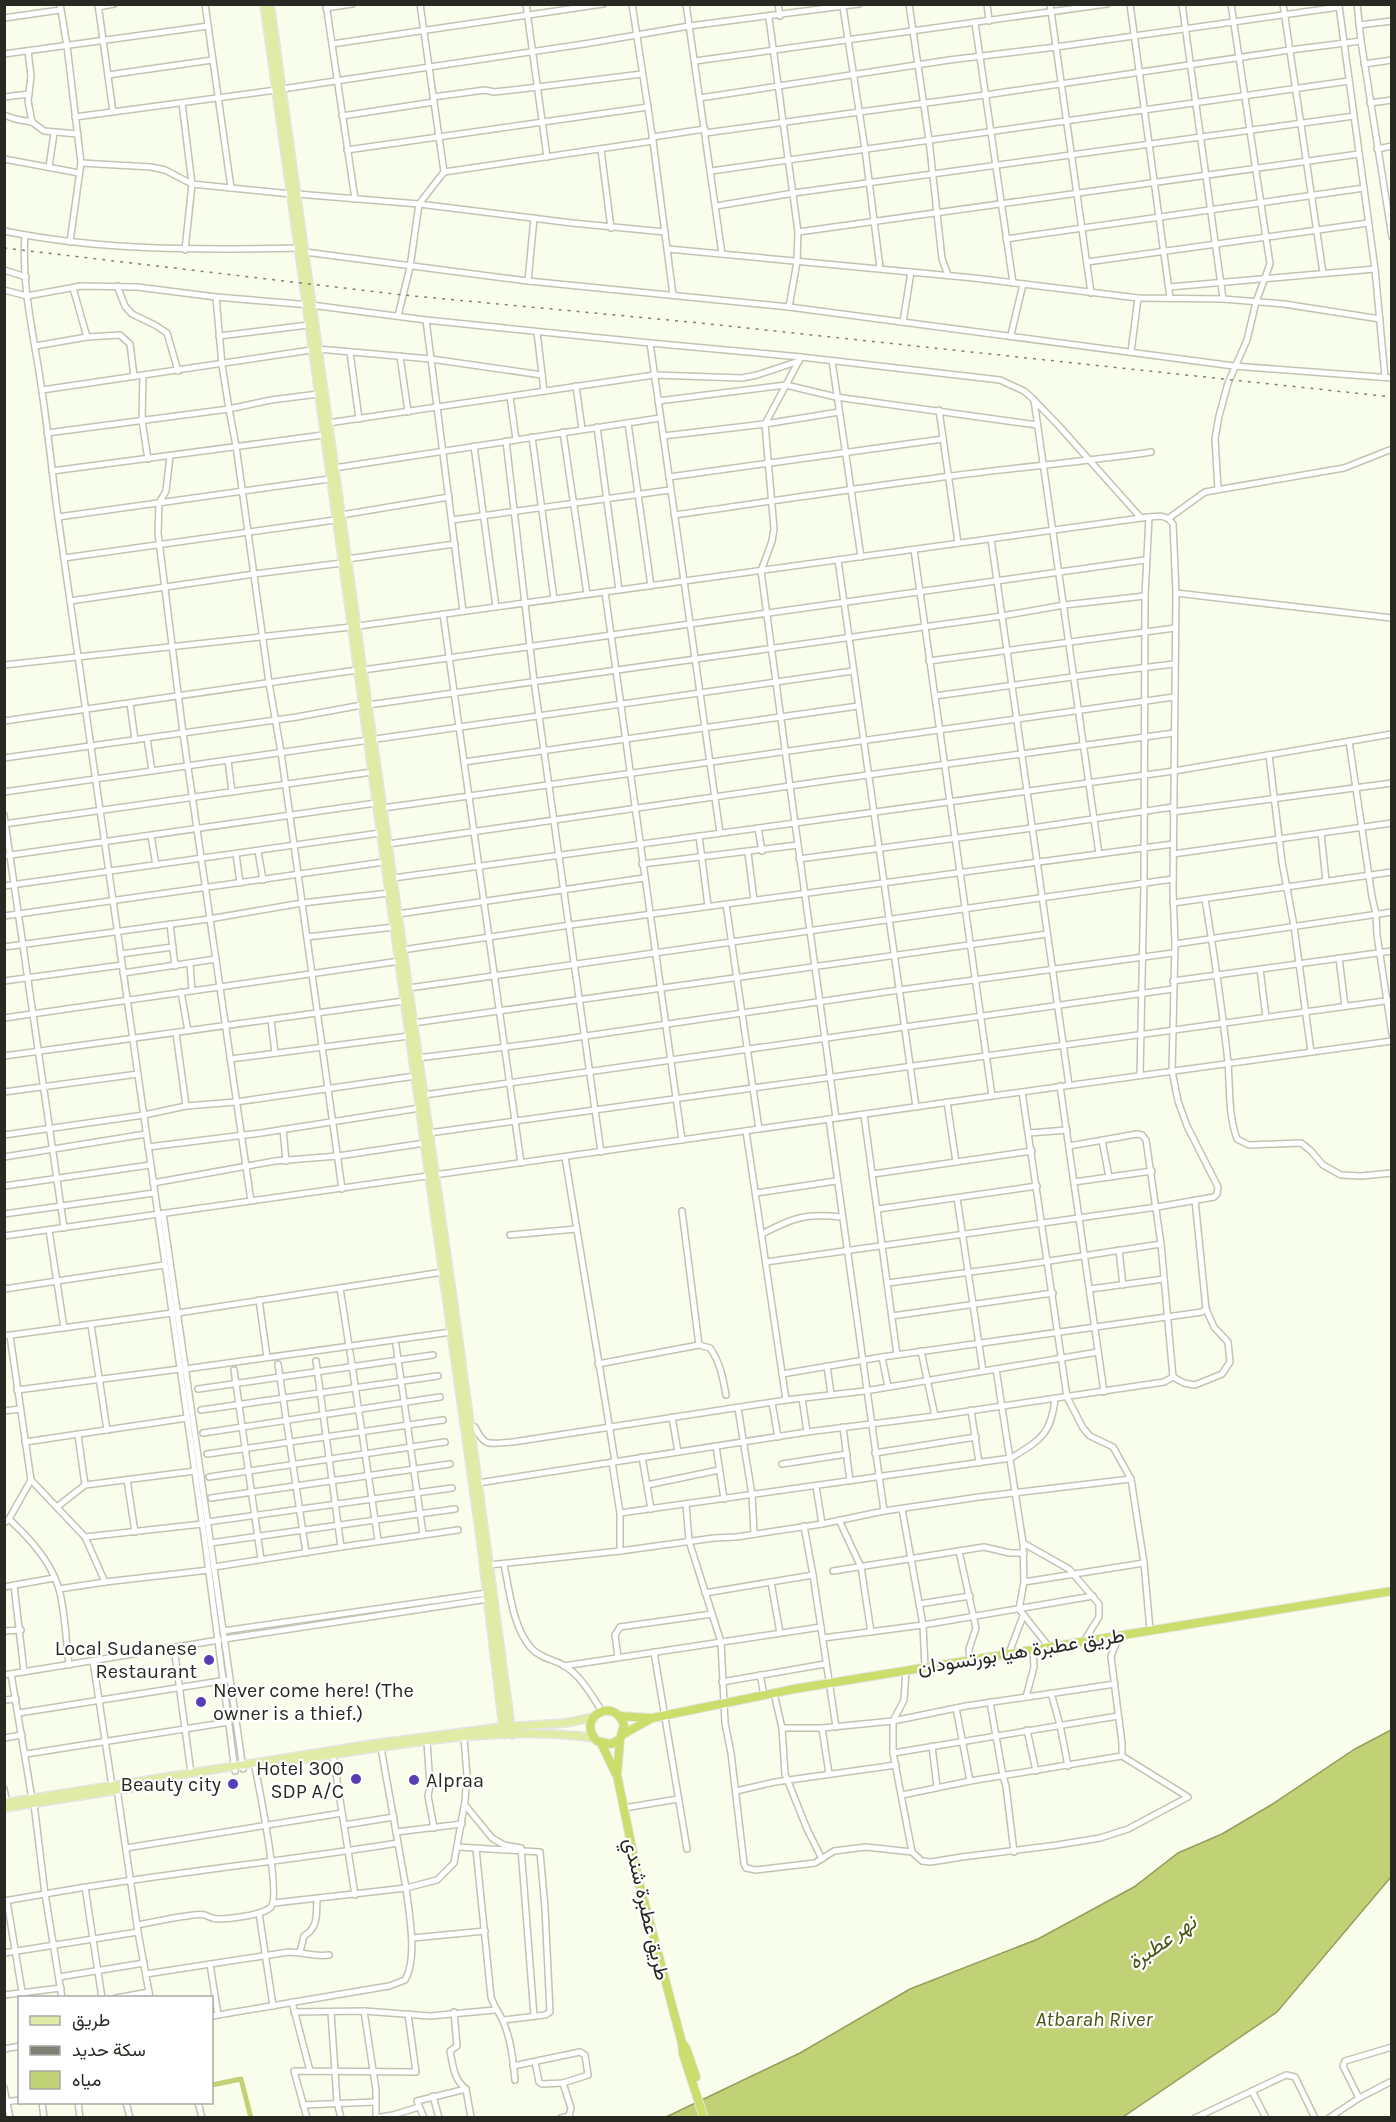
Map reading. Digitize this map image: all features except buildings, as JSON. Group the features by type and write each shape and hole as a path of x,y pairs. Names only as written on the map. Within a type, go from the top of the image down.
{"highway":[{"name":"طريق عطبرة هيا بورتسودان","path":"652,1718 925,1666 1392,1591"},
{"path":"617,1775 590,1727 594,1717 602,1712 611,1711 619,1716 652,1718"},
{"path":"617,1775 624,1725 619,1716"},
{"path":"597,1741 611,1744 652,1718"},
{"name":"طريق عطبرة شندي","path":"617,1775 648,1921 687,2058"},
{"path":"687,2058 704,2118"},
{"path":"687,2058 709,2118"}],"main road":[{"path":"264,4 279,89 302,250 329,479 338,518"},
{"path":"270,4 279,89"},
{"path":"308,305 308,325 328,423 344,561 393,878 400,950"},
{"path":"370,739 384,862 394,927 409,988 424,1095 451,1332 478,1483 505,1710 511,1726"},
{"path":"402,961 404,1000 425,1143 432,1175 467,1426 487,1596 505,1710 511,1726 508,1735"},
{"path":"494,1728 505,1710"},
{"path":"115,1787 374,1744 511,1726 566,1724 594,1717"},
{"path":"5,1805 191,1773 255,1767 464,1738 557,1734 597,1741"}],"street":[{"path":"112,112 98,6 114,4"},
{"path":"205,4 231,188"},
{"path":"352,4 326,6 355,199"},
{"path":"420,4 444,172"},
{"path":"526,4 547,157"},
{"path":"332,44 603,4"},
{"path":"632,4 673,295"},
{"path":"686,4 722,254"},
{"path":"778,4 780,16"},
{"path":"75,117 279,89 689,26 769,18 859,4"},
{"path":"909,4 929,140 942,259 948,275"},
{"path":"987,4 989,21"},
{"path":"1050,4 1091,293"},
{"path":"695,61 1107,4"},
{"path":"1130,4 1170,298"},
{"path":"1182,4 1223,299"},
{"path":"1218,489 1215,440 1217,429 1234,366 1247,340 1256,302 1270,264 1231,4"},
{"path":"1283,4 1323,273"},
{"path":"1357,4 1360,42 1392,237"},
{"path":"4,231 70,242 185,250 302,250 410,267 789,307 1234,366 1388,378 1339,6 700,98"},
{"path":"4,18 60,7 81,163 70,242"},
{"path":"843,7 866,149 880,268"},
{"path":"769,18 798,232 797,262 789,307"},
{"path":"1359,25 1392,21"},
{"path":"975,22 1013,283"},
{"path":"4,54 208,26"},
{"path":"398,316 410,267 419,204 444,172 601,150 705,131 860,112 1060,82 1360,42"},
{"path":"28,51 31,76 28,101 32,122"},
{"path":"108,75 212,60"},
{"path":"1364,64 1392,60"},
{"path":"342,116 485,90 494,92 642,74"},
{"path":"711,171 1349,81"},
{"path":"4,97 29,94"},
{"path":"1370,103 1392,100"},
{"path":"182,103 192,184 185,250"},
{"path":"347,150 648,107"},
{"path":"4,115 32,122 40,129 54,133 78,134"},
{"path":"716,206 794,193 1354,116"},
{"path":"49,167 54,133"},
{"path":"1377,149 1392,146"},
{"path":"601,150 611,228"},
{"path":"798,232 1359,153"},
{"path":"4,159 79,173"},
{"path":"81,163 151,167 165,170 192,184 419,204 611,228 665,232"},
{"path":"1383,182 1392,181"},
{"path":"1006,239 1364,188"},
{"path":"528,280 534,218"},
{"path":"1087,262 1368,223"},
{"path":"25,235 27,296 42,390 57,517 154,1193 160,1214 175,1313 187,1418 194,1445 195,1472 210,1543 211,1569 223,1631 221,1639"},
{"path":"668,249 948,275 1138,298 1223,299 1284,304 1380,320"},
{"path":"1169,287 1375,269"},
{"path":"4,270 26,277"},
{"path":"903,322 911,272"},
{"path":"1011,335 1023,284"},
{"path":"4,290 27,296 99,285 149,288 426,320 1000,380 1024,391 1035,400 1141,518"},
{"path":"117,286 125,306 132,314 167,333 178,371"},
{"path":"73,288 87,337"},
{"path":"216,297 222,365 281,752 342,1189"},
{"path":"1131,352 1138,298"},
{"path":"426,320 464,611"},
{"path":"219,336 308,325"},
{"path":"537,332 544,391"},
{"path":"35,346 87,337 117,335 126,339 131,347 135,376"},
{"path":"650,344 720,833"},
{"path":"42,390 314,350 430,359 542,375"},
{"path":"350,352 359,418"},
{"path":"400,356 408,412"},
{"path":"328,423 654,375 742,378 757,375 800,359"},
{"path":"800,359 765,424 774,529 761,571 836,1118"},
{"path":"832,361 861,556"},
{"path":"143,375 142,421 148,459"},
{"path":"658,401 786,385 836,397 1037,425"},
{"path":"576,386 582,429"},
{"path":"47,433 229,409 271,400 318,394"},
{"path":"510,397 516,439"},
{"path":"1035,400 1099,854"},
{"path":"939,410 958,543"},
{"path":"663,436 765,424 839,412"},
{"path":"334,468 660,418"},
{"path":"628,423 651,586"},
{"path":"597,427 619,590"},
{"path":"564,432 588,594"},
{"path":"52,471 323,435"},
{"path":"532,437 554,599"},
{"path":"669,477 943,439"},
{"path":"506,441 534,681 601,1152"},
{"path":"474,446 496,607"},
{"path":"1169,518 1198,496 1218,489 1344,468 1392,449"},
{"path":"674,515 948,476 1151,452"},
{"path":"170,456 166,491 159,503 160,545 192,798 251,1201"},
{"path":"57,517 329,479"},
{"path":"452,520 670,490"},
{"path":"64,558 249,533 449,497"},
{"path":"4,665 354,626 1141,518 1162,516 1169,518 1173,524 1176,593 1173,810 1175,944 1172,1071 1181,1112 1218,1191 1214,1197 1157,1207 766,1262"},
{"path":"1140,1075 1143,994 1146,667 1144,596 1149,517"},
{"path":"991,539 1069,1085"},
{"path":"70,601 455,544"},
{"path":"914,550 992,1095"},
{"path":"838,560 916,1107"},
{"path":"4,721 1145,560"},
{"path":"605,592 682,1140"},
{"path":"1176,593 1392,618"},
{"path":"4,758 454,692 1002,616 1064,605 1144,596"},
{"path":"443,614 521,1163"},
{"path":"929,661 1145,630 1175,628"},
{"path":"935,696 1174,664"},
{"path":"4,792 853,671"},
{"path":"383,808 1174,697"},
{"path":"130,704 135,740"},
{"path":"464,762 858,706"},
{"path":"388,844 1174,733"},
{"path":"393,878 1174,771 1392,734"},
{"path":"147,738 152,771"},
{"path":"1349,741 1376,914 1379,952 1389,1000 1392,1034"},
{"path":"1269,755 1279,839 1294,926 1311,1052"},
{"path":"228,760 232,792"},
{"path":"5,824 372,772"},
{"path":"799,859 1144,811 1173,810 1392,783"},
{"path":"7,856 376,803"},
{"path":"4,815 7,856 19,914 64,1228"},
{"path":"1173,854 1392,823"},
{"path":"758,828 762,851"},
{"path":"4,886 380,833"},
{"path":"1320,833 1326,881"},
{"path":"151,836 156,865"},
{"path":"699,836 708,906"},
{"path":"400,950 1173,844"},
{"path":"642,864 748,853 798,845"},
{"path":"258,851 263,880"},
{"path":"748,853 754,900"},
{"path":"236,854 240,883"},
{"path":"4,916 384,862"},
{"path":"1173,903 1392,872"},
{"path":"398,914 644,878"},
{"path":"409,988 1173,879"},
{"path":"4,947 209,919 302,903 389,893"},
{"path":"1205,899 1228,1063 1233,1129 1237,1139 1249,1145 1301,1143 1323,1166 1341,1175 1392,1173"},
{"path":"726,904 759,1129"},
{"path":"1175,944 1392,912"},
{"path":"170,924 175,966"},
{"path":"308,938 394,927"},
{"path":"413,1023 1047,933"},
{"path":"120,954 173,947"},
{"path":"1173,981 1392,951"},
{"path":"418,1058 1173,953"},
{"path":"1339,958 1345,1006"},
{"path":"123,973 216,959"},
{"path":"4,1018 402,961"},
{"path":"190,964 192,991"},
{"path":"4,981 122,965"},
{"path":"1260,969 1266,1017"},
{"path":"424,1095 1173,989"},
{"path":"181,992 188,1031"},
{"path":"4,1056 404,1000"},
{"path":"429,1133 1142,1032 1389,1000"},
{"path":"271,1020 274,1053"},
{"path":"176,1033 186,1106"},
{"path":"230,1059 409,1036"},
{"path":"4,1236 992,1095 1392,1041"},
{"path":"4,1092 138,1074"},
{"path":"4,1135 144,1115 186,1106 236,1102 415,1076"},
{"path":"1060,1086 1104,1392"},
{"path":"1022,1092 1067,1397 1083,1428 1090,1436 1113,1447 1131,1479 1144,1563 1150,1630"},
{"path":"946,1102 956,1162"},
{"path":"148,1147 420,1108"},
{"path":"864,1114 897,1354"},
{"path":"829,1119 884,1511"},
{"path":"283,1129 286,1161"},
{"path":"1029,1133 1067,1130"},
{"path":"746,1131 786,1400"},
{"path":"4,1157 146,1134"},
{"path":"1069,1146 1142,1135 1146,1140 1157,1207 1173,1377"},
{"path":"1102,1140 1109,1177"},
{"path":"153,1183 275,1161 338,1156 425,1143"},
{"path":"873,1174 1032,1151"},
{"path":"565,1157 614,1461 620,1513 620,1551"},
{"path":"4,1186 150,1165"},
{"path":"1074,1182 1152,1171"},
{"path":"756,1194 836,1181"},
{"path":"878,1209 1037,1186"},
{"path":"4,1214 154,1193"},
{"path":"957,1198 983,1371"},
{"path":"1173,1377 1184,1383 1195,1385 1222,1374 1230,1362 1228,1342 1214,1326 1206,1309 1195,1200"},
{"path":"682,1211 699,1345"},
{"path":"160,1214 164,1264 175,1313"},
{"path":"762,1234 790,1219 806,1216 841,1217"},
{"path":"510,1235 576,1229"},
{"path":"49,1230 64,1328"},
{"path":"888,1283 1048,1262 1161,1244"},
{"path":"1119,1250 1123,1285"},
{"path":"4,1289 164,1264"},
{"path":"105,1582 85,1537 31,1480 7,1336 90,1326 443,1272"},
{"path":"1090,1289 1164,1279"},
{"path":"340,1288 378,1540"},
{"path":"892,1316 1053,1293"},
{"path":"259,1300 267,1357"},
{"path":"782,1374 897,1354 1202,1312 1206,1309"},
{"path":"90,1326 107,1430"},
{"path":"17,1390 267,1357 350,1349 451,1332"},
{"path":"396,1345 423,1534"},
{"path":"598,1364 699,1345 710,1348 716,1356 726,1395"},
{"path":"921,1351 935,1416"},
{"path":"467,1426 475,1426 480,1438 488,1443 513,1442 786,1400 866,1391 1098,1352"},
{"path":"198,1389 433,1355"},
{"path":"882,1357 888,1387"},
{"path":"316,1361 341,1547"},
{"path":"278,1364 306,1553"},
{"path":"827,1366 831,1394"},
{"path":"182,1369 239,1768"},
{"path":"996,1369 1024,1553 1024,1582 1019,1609 1049,1647"},
{"path":"234,1370 261,1559"},
{"path":"201,1410 438,1376"},
{"path":"478,1483 807,1432 1104,1392 1164,1382 1173,1377"},
{"path":"203,1433 440,1397"},
{"path":"802,1398 807,1432"},
{"path":"620,1513 1011,1458 1040,1439 1049,1428 1055,1398"},
{"path":"772,1403 778,1437"},
{"path":"738,1408 752,1495 754,1533"},
{"path":"4,1411 20,1409"},
{"path":"971,1410 979,1463"},
{"path":"672,1417 678,1452"},
{"path":"25,1442 187,1418"},
{"path":"207,1454 443,1420"},
{"path":"843,1427 850,1481"},
{"path":"78,1435 86,1485"},
{"path":"875,1453 976,1437"},
{"path":"209,1477 445,1442"},
{"path":"716,1446 724,1499"},
{"path":"782,1464 847,1454"},
{"path":"642,1457 651,1509"},
{"path":"211,1498 450,1464"},
{"path":"647,1485 719,1470"},
{"path":"57,1507 86,1485 195,1472"},
{"path":"489,1565 736,1537 822,1524 884,1511 1131,1479"},
{"path":"31,1480 7,1521 29,1538 59,1589 69,1665"},
{"path":"127,1480 135,1532"},
{"path":"816,1486 822,1524"},
{"path":"85,1537 205,1523 452,1488"},
{"path":"686,1504 689,1541 721,1642 725,1723 746,1868 756,1870 814,1863 834,1851 866,1847 912,1852 922,1861 931,1862 1014,1852 1100,1838 1128,1829 1188,1797 1122,1756 970,1781 902,1795"},
{"path":"210,1543 455,1509"},
{"path":"902,1509 923,1625 925,1666"},
{"path":"839,1520 861,1567 871,1632"},
{"path":"804,1526 836,1727"},
{"path":"59,1589 211,1569 378,1540 458,1530"},
{"path":"1023,1543 1060,1562 1075,1575 1099,1604 1100,1612 1084,1641"},
{"path":"833,1571 987,1546 1010,1553 1024,1553"},
{"path":"959,1551 976,1628 969,1648 970,1659"},
{"path":"1024,1582 1144,1563"},
{"path":"504,1564 511,1600 525,1640 536,1653 564,1666 580,1678 602,1712"},
{"path":"705,1593 813,1575"},
{"path":"4,1587 54,1578"},
{"path":"771,1582 780,1633"},
{"path":"14,1585 21,1629 24,1672"},
{"path":"223,1631 487,1596"},
{"path":"4,1675 487,1596"},
{"path":"919,1604 970,1596"},
{"path":"823,1638 923,1625 1093,1596"},
{"path":"618,1657 615,1635 620,1627 712,1614"},
{"path":"1009,1653 1023,1616"},
{"path":"306,1619 307,1626"},
{"path":"564,1666 821,1627"},
{"path":"4,1631 21,1629"},
{"path":"1117,1635 1111,1658 1122,1756"},
{"path":"174,1647 191,1773"},
{"path":"1026,1697 1034,1666 1033,1649"},
{"path":"654,1652 687,1849"},
{"path":"93,1661 104,1743 126,1848 149,1995"},
{"path":"722,1682 825,1664"},
{"path":"906,1670 904,1700 893,1721 893,1752 912,1852"},
{"path":"11,1674 26,1754 62,1996"},
{"path":"760,1675 764,1695"},
{"path":"19,1713 227,1680"},
{"path":"227,1680 229,1722 239,1768"},
{"path":"782,1728 822,1728 893,1721 990,1702 1115,1684"},
{"path":"774,1693 782,1728 787,1781 822,1859"},
{"path":"1051,1693 1068,1766"},
{"path":"4,1700 16,1699"},
{"path":"990,1702 1006,1786 1014,1852"},
{"path":"956,1708 970,1781"},
{"path":"893,1752 1118,1716"},
{"path":"26,1754 229,1722"},
{"path":"822,1728 829,1774"},
{"path":"1027,1730 1036,1771"},
{"path":"4,1738 22,1735"},
{"path":"274,1903 355,1895 406,1887 428,1883 443,1875 454,1863 465,1805 467,1775 464,1738"},
{"path":"427,1742 430,1786 428,1796 434,1828"},
{"path":"932,1746 937,1788"},
{"path":"210,1964 215,2015 389,1986 404,1981 408,1973 412,1938 406,1887 381,1748"},
{"path":"333,1755 355,1895"},
{"path":"736,1791 829,1774 896,1765"},
{"path":"137,1925 187,1916 204,1915 218,1919 259,1913 269,1909 274,1903 271,1862 255,1767"},
{"path":"4,1789 5,1805"},
{"path":"624,1808 678,1799"},
{"path":"465,1805 492,1838 504,1845 521,1848 534,2016"},
{"path":"126,1848 342,1813"},
{"path":"344,1825 394,1817"},
{"path":"396,1833 462,1824"},
{"path":"23,1995 6,1901 131,1879 271,1862 398,1843"},
{"path":"458,1847 540,1852 550,2009 548,2014 503,2020"},
{"path":"476,1849 491,1997 495,2010 503,2020 512,2050 514,2080"},
{"path":"85,1887 102,1996"},
{"path":"300,1952 304,1936 312,1930 315,1924 317,1899"},
{"path":"259,1913 273,2006"},
{"path":"412,1938 484,1931"},
{"path":"4,1953 138,1932"},
{"path":"146,1974 265,1955 300,1952 313,1956 329,1954"},
{"path":"59,1977 144,1963"},
{"path":"4,1995 23,1995 61,1988"},
{"path":"292,2002 310,2071"},
{"path":"294,2012 364,2011 430,2016 453,2012 495,2010"},
{"path":"364,2011 376,2090 375,2117 394,2116 419,2107"},
{"path":"331,2012 341,2118"},
{"path":"453,2012 457,2046 450,2052 452,2065 457,2080 466,2089 471,2118"},
{"path":"307,2118 294,2072 416,2072 408,2014"},
{"path":"1359,2098 1343,2066 1345,2061 1392,2047"},
{"path":"513,2066 572,2052 583,2052 588,2074 563,2083 540,2083 535,2062"},
{"path":"1197,2117 1286,2075 1295,2077 1315,2118"},
{"path":"1329,2118 1359,2098 1392,2081"},
{"path":"561,2118 569,2116 571,2111 563,2083"},
{"path":"4,2088 10,2118"},
{"path":"424,2118 417,2101 466,2089"},
{"path":"1252,2091 1266,2118"},
{"path":"433,2096 439,2118"},
{"path":"303,2105 375,2102"}],"water":[{"name":"Atbarah River","path":"1391,1730 1391,1877 1277,2012 1123,2117 664,2118 800,2053 910,1989 1038,1939 1134,1887 1178,1853 1222,1834 1271,1805 1355,1749"}],"waterway":[{"path":"213,2085 241,2079 251,2118"}],"railway":[{"path":"4,248 403,295 700,323 1392,397"}],"place":[{"name":"Local Sudanese Restaurant","path":"209,1660"},
{"name":"Never come here! (The owner is a thief.)","path":"201,1702"},
{"name":"Hotel 300 SDP A/C","path":"356,1779"},
{"name":"Alpraa","path":"414,1780"},
{"name":"Beauty city","path":"233,1784"}],"water label":[{"name":"نهر عطبرة","path":"1162,1942"}]}
